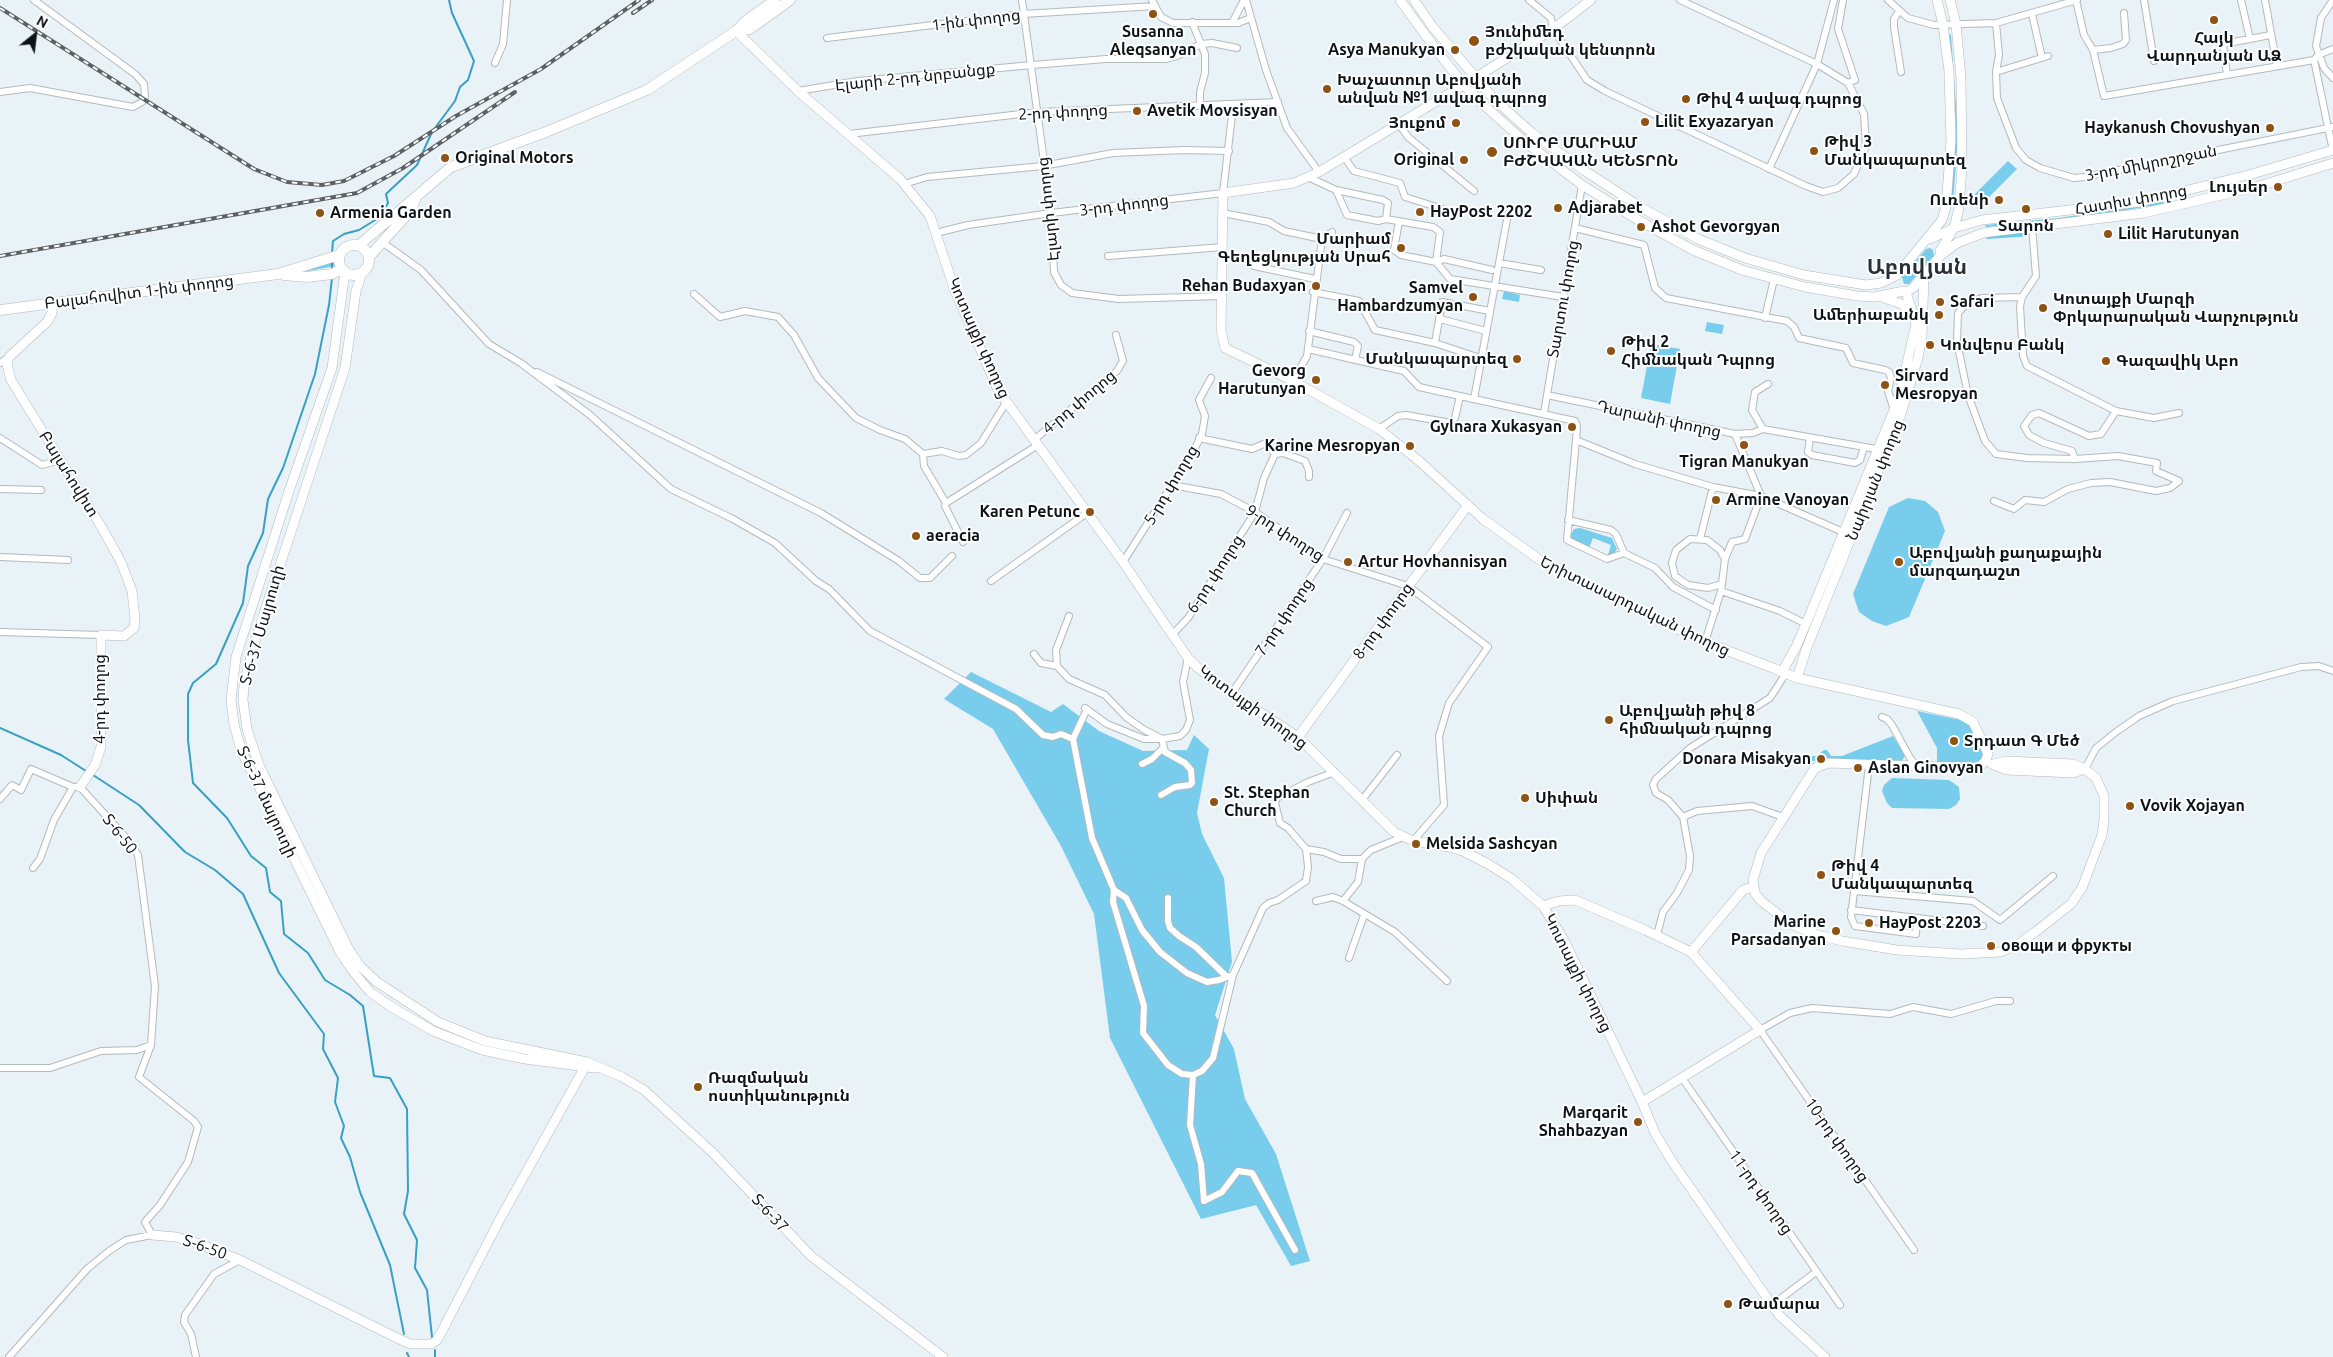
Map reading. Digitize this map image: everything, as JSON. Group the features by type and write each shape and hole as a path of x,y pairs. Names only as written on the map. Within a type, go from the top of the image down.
{"main road":[{"path":"359,246 451,167 546,132 647,90 736,31 747,20 775,0"},
{"path":"736,31 750,28 790,0"},
{"path":"1400,0 1464,85 1524,142 1582,185 1638,220 1693,250 1742,270 1805,287 1892,299 1902,304 1912,314"},
{"path":"1414,0 1493,98 1532,132 1642,208 1698,239 1745,258 1804,275 1866,285 1881,283 1897,275 1942,220 1946,207 1950,166 1949,71 1943,25 1937,0"},
{"path":"1223,193 1281,186 1319,172 1553,29 1591,0"},
{"path":"1874,297 1905,292 1914,287 1940,253 1954,228 1959,208 1963,142 1961,78 1956,24 1950,0"},
{"name":"Կոտայքի փողոց","path":"736,31 798,91 904,184 930,216 954,288 998,390 1123,562 1188,658 1198,668 1232,693 1298,737 1394,832 1413,841 1449,847 1488,864 1512,879 1543,906 1564,940 1655,1133 1670,1160 1779,1315 1825,1357"},
{"name":"Հատիս փողոց","path":"1926,241 1954,228 1982,220 2140,202 2252,174 2333,151"},
{"name":"Հատիս փողոց","path":"1940,253 1957,242 1983,233 2032,228 2168,208 2256,187 2333,163"},
{"name":"Երիտասարդական փողոց","path":"1223,193 1220,330 1225,348 1293,380 1379,429 1418,460 1468,505 1530,555 1547,565 1705,642 1798,678 1965,716 1973,722 1979,731 1988,751 1989,762"},
{"path":"369,257 410,211 419,194"},
{"path":"1926,241 1937,246 1940,253"},
{"path":"347,246 359,246 366,250 369,257 368,266 362,273 353,275 343,270 332,274 307,277 278,274 339,255 347,246"},
{"path":"339,255 343,270"},
{"name":"Տ-6-37 մայրուղի","path":"343,270 332,368 243,637 232,682 231,700 234,724 241,750 316,892 340,952 370,992 433,1031 525,1059 601,1068"},
{"name":"Տ-6-37 Մայրուղի","path":"316,892 259,765 247,729 243,700 244,684 255,641 345,368 356,291 362,273"},
{"name":"Բալահովիտ 1-ին փողոց","path":"0,310 278,274"},
{"name":"Նաիրյան փողոց","path":"1784,672 1806,624 1876,449 1894,410 1916,324 1905,292 1898,286 1897,275"},
{"name":"Նաիրյան փողոց","path":"1798,678 1807,647 1902,414 1922,337 1924,275"},
{"path":"9,357 47,322 52,313 53,303"},
{"name":"Բալահովիտ","path":"9,357 7,365 11,380 112,545 132,591 134,628 124,636 101,635"},
{"name":"8-րդ փողոց","path":"1298,737 1468,505"},
{"name":"4-րդ փողոց","path":"78,786 95,765 101,747 101,635"},
{"path":"243,637 255,641"},
{"path":"2007,761 2071,764 2085,769 2099,782 2105,806 2102,835 2084,883 2071,904 2026,939 2001,952 1961,954 1897,950 1817,935 1784,920 1762,901 1753,887 1761,853 1817,766 1828,763 1973,768 1989,762 2007,761"},
{"path":"1691,952 1743,890 1753,887"},
{"path":"1543,906 1559,900 1575,900 1657,935 1691,952 1760,1030 1642,1102"},
{"name":"Տ-6-50","path":"152,1235 176,1237 240,1260 410,1344 421,1346 436,1341 500,1219 586,1065"},
{"name":"Տ-6-37","path":"601,1068 622,1077 644,1090 713,1153 811,1256 943,1357"}],"street":[{"path":"0,92 30,88 133,107 142,102 145,97 144,84 135,74 34,0"},
{"path":"495,62 503,44 507,0"},
{"name":"Էլարի փողոց","path":"1022,0 1051,213 1054,272 1061,285 1072,293 1119,299 1221,296"},
{"path":"1245,0 1287,128 1319,172"},
{"path":"1232,23 1245,0"},
{"path":"1530,0 1551,18 1553,29 1587,80 1605,91 1822,192 1838,188 1854,174 1866,146 1864,114 1848,83 1817,64 1695,3 1680,0"},
{"path":"1770,169 1817,64 1834,0"},
{"path":"1843,0 1838,29 1855,80 1848,83"},
{"path":"1888,0 1908,18 1934,25 1996,23 2077,0 2084,35 2093,50 2104,96 2277,66 2316,57 2333,48"},
{"path":"2144,0 2154,61"},
{"path":"2241,0 2250,39"},
{"path":"2265,0 2277,66"},
{"path":"2333,0 2326,8 2318,27 2316,46 2316,57 2333,151"},
{"path":"1154,3 1161,17 1166,21 1232,23 1251,18"},
{"name":"1-ին փողոց","path":"827,38 1023,14 1154,3"},
{"path":"1899,11 1894,19 1894,27 1901,72"},
{"path":"2093,50 2111,48 2123,44 2126,40 2124,13"},
{"path":"1996,72 2045,57 2032,14"},
{"path":"1192,22 1201,44 1206,64 1200,92 1200,106"},
{"name":"3-րդ միկրոշրջան","path":"1996,23 1999,55 1996,72 1997,98 2016,148 2032,165 2074,178 2108,173 2131,166 2330,127"},
{"path":"2227,75 2223,44 2270,35"},
{"path":"1201,44 1212,43 1236,48"},
{"name":"Էլարի 2-րդ նրբանցք","path":"798,91 858,81 1106,58 1166,59 1177,56 1201,44"},
{"path":"2316,57 2333,78"},
{"name":"2-րդ փողոց","path":"849,134 1038,112 1233,106 1278,102"},
{"name":"Երիտասարդական փողոց","path":"1223,193 1233,106"},
{"path":"1400,124 1408,137 1474,191"},
{"path":"904,184 927,177 1044,166 1113,153 1184,150 1229,151"},
{"path":"1344,157 1354,171 1400,183 1405,197 1443,209"},
{"path":"1308,177 1336,190 1383,200 1388,203 1386,219"},
{"name":"Տարտու փողոց","path":"1544,413 1582,185"},
{"path":"1336,190 1347,215 1378,221 1386,219 1433,227 1440,232 1436,262 1450,279 1563,297"},
{"name":"3-րդ փողոց","path":"936,233 968,225 1051,213 1223,193"},
{"path":"1223,213 1270,222 1284,231 1322,240"},
{"path":"1474,399 1480,358 1508,214"},
{"path":"1399,221 1394,250 1401,255 1436,262 1444,259 1492,270"},
{"path":"1575,228 1644,245 1654,288 1660,295 1666,298 1787,321 1794,327 1800,338 1846,348 1854,363 1889,372 1891,378 1888,391 1894,410"},
{"path":"2032,228 2036,276 2022,298 2020,306 2023,350 2027,366 2116,411 2154,418 2179,413"},
{"path":"1293,380 1307,356 1315,279 1322,240 1332,232"},
{"path":"382,242 421,270 489,344 522,364 821,513 899,561 920,578 930,578 952,556"},
{"path":"1108,256 1223,247"},
{"path":"1499,263 1541,270"},
{"path":"1254,266 1315,279"},
{"path":"1766,318 1774,279"},
{"path":"1314,292 1359,301 1375,330 1435,343 1480,358"},
{"path":"694,294 720,317 745,311 778,317 794,335 818,378 856,418 880,430 905,439 923,454 924,466 946,503 945,506 963,542"},
{"path":"1994,501 2014,509 2025,500 2044,502 2068,490 2091,482 2110,482 2156,491 2170,488 2179,481 2156,471 2157,463 2118,456 2075,459 2027,458 1996,454 1985,441 1968,395 1956,342 1958,313 1967,303 1982,298 2022,298"},
{"path":"1435,343 1440,319 1440,305 1444,302 1490,311"},
{"path":"1440,319 1486,331"},
{"path":"1309,331 1354,342 1358,346 1355,360"},
{"name":"4-րդ փողոց","path":"946,503 1036,442 1117,371 1123,361 1116,335"},
{"path":"1308,349 1404,371 1419,387 1544,413 1577,423 1566,536 1571,543 1607,559 1624,553"},
{"path":"0,363 9,357"},
{"path":"522,364 590,415 671,489 733,519 775,543 816,581 829,589 870,631 1016,709 1043,735 1053,737 1061,734 1073,739"},
{"name":"5-րդ փողոց","path":"1123,562 1172,485 1199,438 1205,416 1199,400 1211,378"},
{"path":"1764,429 1752,410 1756,389 1768,384"},
{"name":"Դարանի փողոց","path":"1547,395 1735,434 1761,496"},
{"path":"1379,429 1398,416 1406,415 1450,423 1455,418 1460,396"},
{"path":"923,454 942,451 959,456 966,455 981,443 1007,402"},
{"path":"2075,459 2072,451 2029,435 2024,426 2032,415 2039,413 2089,436 2101,434 2116,411"},
{"path":"1735,434 1753,433 1764,429 1876,449"},
{"path":"0,438 42,465 60,460"},
{"path":"1199,438 1252,449 1266,443 1275,454 1283,453 1305,461 1309,477"},
{"path":"1810,438 1808,452 1812,455 1855,463 1860,460 1864,447"},
{"path":"1576,440 1635,464 1713,487 1761,496 1843,532"},
{"name":"6-րդ փողոց","path":"1172,635 1188,618 1255,512 1264,478 1275,454"},
{"name":"9-րդ փողոց","path":"1172,485 1221,494 1255,512 1324,559 1408,586 1488,647 1449,703 1439,736 1444,805 1413,841"},
{"path":"1700,539 1713,487"},
{"path":"0,489 41,490"},
{"path":"1705,642 1721,591 1725,559 1732,542 1745,538 1761,496"},
{"path":"991,581 1087,513"},
{"name":"7-րդ փողոց","path":"1232,693 1324,559 1347,513"},
{"path":"1568,520 1611,530 1616,534 1624,553 1656,568 1673,587 1716,610"},
{"path":"1722,584 1708,588 1697,588 1681,581 1676,576 1672,563 1676,550 1685,542 1700,539 1714,544 1725,559"},
{"path":"0,557 68,560"},
{"path":"1721,591 1780,611 1806,624"},
{"path":"1057,666 1056,650 1069,616"},
{"path":"0,632 101,635"},
{"path":"1034,654 1041,662 1057,666 1069,679 1105,695 1126,717 1162,739"},
{"path":"1188,658 1183,682 1190,720 1186,730 1180,736 1144,739 1107,724 1085,708 1073,739 1092,838 1114,890 1114,902 1144,1006 1143,1033 1168,1065 1182,1074 1193,1075 1202,1071 1213,1058 1230,976 1263,908 1306,881 1308,867 1306,849 1288,828 1280,823 1275,803 1282,795 1308,782 1335,772"},
{"path":"2085,769 2096,748 2116,732 2139,716 2173,700 2300,667 2319,666 2333,671"},
{"path":"1657,935 1663,912 1677,893 1689,870 1690,856 1683,817 1678,810 1654,790 1653,785 1656,778 1690,748 1770,698 1784,672"},
{"path":"1882,717 1887,719 1892,725 1910,758 1916,765"},
{"path":"1161,795 1175,787 1190,785 1193,777 1192,770 1186,763 1165,752 1162,739"},
{"path":"1142,764 1152,759 1163,748"},
{"path":"1362,800 1397,755"},
{"path":"1869,764 1851,917 1855,926 1916,934 1917,918"},
{"path":"0,799 12,785 21,790 31,769 78,786 54,820 40,859 33,868"},
{"name":"Տ-6-50","path":"78,786 128,840 138,855 155,986 151,1044 139,1077 198,1127 188,1162 160,1205 146,1222 152,1235"},
{"path":"1683,817 1697,812 1752,806 1783,817"},
{"path":"1343,901 1358,882 1362,859 1371,850 1403,837"},
{"path":"1306,849 1324,852 1341,859 1362,859"},
{"path":"1854,890 1973,901 2000,920 2053,876"},
{"path":"1114,890 1126,898 1142,930 1160,952 1187,972 1207,982 1230,976"},
{"path":"1316,901 1333,897 1395,932 1446,981"},
{"path":"1168,898 1170,928 1196,946 1230,976"},
{"path":"1852,910 1983,926"},
{"path":"1349,958 1364,915"},
{"path":"1760,1030 1790,1013 1812,1008 1890,1014 1913,1007 1952,1014 1996,1001 2010,1001"},
{"name":"10-րդ փողոց","path":"1760,1030 1914,1250"},
{"path":"0,1068 50,1068 101,1052 137,1050 151,1044"},
{"path":"1193,1075 1190,1125 1201,1164 1204,1200 1222,1192 1238,1171 1252,1173 1295,1250"},
{"name":"11-րդ փողոց","path":"1682,1078 1840,1305"},
{"path":"9,1357 87,1269 126,1240 152,1235"},
{"path":"196,1357 191,1334 184,1322 184,1315 214,1274 240,1260"},
{"path":"1772,1305 1816,1272"}],"shaded area":[{"path":"1951,34 1958,134 1953,204 1950,204 1956,134 1949,35"},
{"path":"2008,161 2017,169 1979,207 1972,204 1971,198"},
{"path":"2163,201 2164,204 2060,220 1986,227 1985,225 2059,218"},
{"path":"2030,231 2031,236 1987,239 1986,235"},
{"path":"1930,248 1933,250 1934,256 1909,284 1904,284 1902,277 1926,249"},
{"path":"337,261 336,266 302,272 301,270"},
{"path":"1504,291 1520,295 1519,302 1502,299"},
{"path":"1707,322 1724,325 1722,334 1705,331"},
{"path":"1651,344 1680,349 1670,404 1641,398"},
{"name":"Աբովյանի քաղաքային մարզադաշտ","path":"1908,498 1925,501 1938,512 1945,531 1909,617 1886,626 1872,621 1859,612 1853,594 1889,507"},
{"path":"1580,528 1612,538 1617,549 1614,555 1608,555 1611,545 1593,538 1589,548 1572,540 1570,536 1574,529"},
{"path":"971,672 1051,712 1063,704 1099,731 1143,751 1187,750 1194,735 1209,749 1197,813 1202,834 1224,878 1232,962 1215,1015 1234,1049 1245,1099 1276,1154 1310,1261 1291,1266 1256,1205 1201,1219 1110,1038 1094,914 1061,846 993,729 944,699"},
{"path":"1917,711 1961,720 1969,724 1984,753 1979,764 1937,763 1937,748"},
{"path":"1893,736 1905,756 1901,762 1800,761 1785,765 1761,763 1761,757 1816,756 1824,750 1827,750 1831,756 1842,756"},
{"path":"1892,778 1949,780 1959,787 1960,799 1956,805 1949,809 1892,808 1887,803 1882,791 1884,785"}],"waterway":[{"path":"332,253 333,241 344,234 359,230 380,217 388,203 386,194 417,165 432,132 455,101 460,87 468,80 474,61 452,13 449,0"},
{"path":"332,260 332,271"},
{"path":"332,278 329,305 315,374 283,468 268,499 263,533 248,566 243,603 216,664 193,683 188,694 188,740 193,783 227,818 251,856 266,868 270,892 281,901 284,934 308,953 325,980 350,995 363,1006 374,1076 390,1078 407,1109 408,1191 404,1214 417,1240 415,1268 427,1290 432,1337"},
{"path":"0,728 61,755 86,771"},
{"path":"93,775 139,805 185,852 215,870 243,894 279,973 324,1034 323,1049 338,1078 335,1102 344,1126 341,1138 350,1157 360,1192 390,1265 404,1334"},
{"path":"435,1350 435,1357"},
{"path":"407,1353 409,1357"}],"railway":[{"path":"0,8 254,169 287,182 322,185 344,181 394,156 456,116 541,69 639,0"},
{"path":"633,13 652,0"},
{"path":"0,256 357,193 403,168 515,92"}],"place":[{"name":"Susanna Aleqsanyan","path":"1153,14"},
{"name":"Հայկ Վարդանյան ԱՁ","path":"2214,20"},
{"name":"Յունիմեդ բժշկական կենտրոն","path":"1474,41"},
{"name":"Asya Manukyan","path":"1455,50"},
{"name":"Խաչատուր Աբովյանի անվան №1 ավագ դպրոց","path":"1327,89"},
{"name":"Թիվ 4 ավագ դպրոց","path":"1686,99"},
{"name":"Avetik Movsisyan","path":"1137,111"},
{"name":"Lilit Exyazaryan","path":"1645,122"},
{"name":"Յուքոմ","path":"1456,123"},
{"name":"Haykanush Chovushyan","path":"2270,128"},
{"name":"Թիվ 3 Մանկապարտեզ","path":"1814,151"},
{"name":"ՍՈՒՐԲ ՄԱՐԻԱՄ ԲԺՇԿԱԿԱՆ ԿԵՆՏՐՈՆ","path":"1492,152"},
{"name":"Original Motors","path":"445,158"},
{"name":"Original","path":"1464,160"},
{"name":"Լույսեր","path":"2278,187"},
{"name":"Ուռենի","path":"1999,200"},
{"name":"Adjarabet","path":"1558,208"},
{"name":"Տարոն","path":"2026,209"},
{"name":"HayPost 2202","path":"1420,212"},
{"name":"Armenia Garden","path":"320,213"},
{"name":"Ashot Gevorgyan","path":"1641,227"},
{"name":"Lilit Harutunyan","path":"2108,234"},
{"name":"Մարիամ Գեղեցկության Սրահ","path":"1401,248"},
{"name":"Rehan Budaxyan","path":"1316,286"},
{"name":"Samvel Hambardzumyan","path":"1473,297"},
{"name":"Safari","path":"1940,302"},
{"name":"Կոտայքի Մարզի Փրկարարական Վարչություն","path":"2043,308"},
{"name":"Ամերիաբանկ","path":"1939,315"},
{"name":"Կոնվերս Բանկ","path":"1930,345"},
{"name":"Թիվ 2 Հիմնական Դպրոց","path":"1611,351"},
{"name":"Մանկապարտեզ","path":"1517,359"},
{"name":"Գազավիկ Աբո","path":"2106,361"},
{"name":"Gevorg Harutunyan","path":"1316,380"},
{"name":"Sirvard Mesropyan","path":"1885,385"},
{"name":"Gylnara Xukasyan","path":"1572,427"},
{"name":"Tigran Manukyan","path":"1744,445"},
{"name":"Karine Mesropyan","path":"1410,446"},
{"name":"Armine Vanoyan","path":"1716,500"},
{"name":"Karen Petunc","path":"1090,512"},
{"name":"aeracia","path":"916,536"},
{"name":"Artur Hovhannisyan","path":"1348,562"},
{"name":"Աբովյանի քաղաքային մարզադաշտ","path":"1899,562"},
{"name":"Աբովյանի թիվ 8 հիմնական դպրոց","path":"1609,720"},
{"name":"Տրդատ Գ Մեծ","path":"1954,741"},
{"name":"Donara Misakyan","path":"1821,759"},
{"name":"Aslan Ginovyan","path":"1858,768"},
{"name":"Սիփան","path":"1525,798"},
{"name":"St. Stephan Church","path":"1214,802"},
{"name":"Vovik Xojayan","path":"2130,806"},
{"name":"Melsida Sashcyan","path":"1416,844"},
{"name":"Թիվ 4 Մանկապարտեզ","path":"1821,875"},
{"name":"HayPost 2203","path":"1869,923"},
{"name":"Marine Parsadanyan","path":"1836,931"},
{"name":"овощи и фрукты","path":"1991,946"},
{"name":"Ռազմական ոստիկանություն","path":"698,1087"},
{"name":"Marqarit Shahbazyan","path":"1638,1122"},
{"name":"Թամարա","path":"1728,1304"}],"district":[{"name":"Աբովյան","path":"1917,267"}]}
